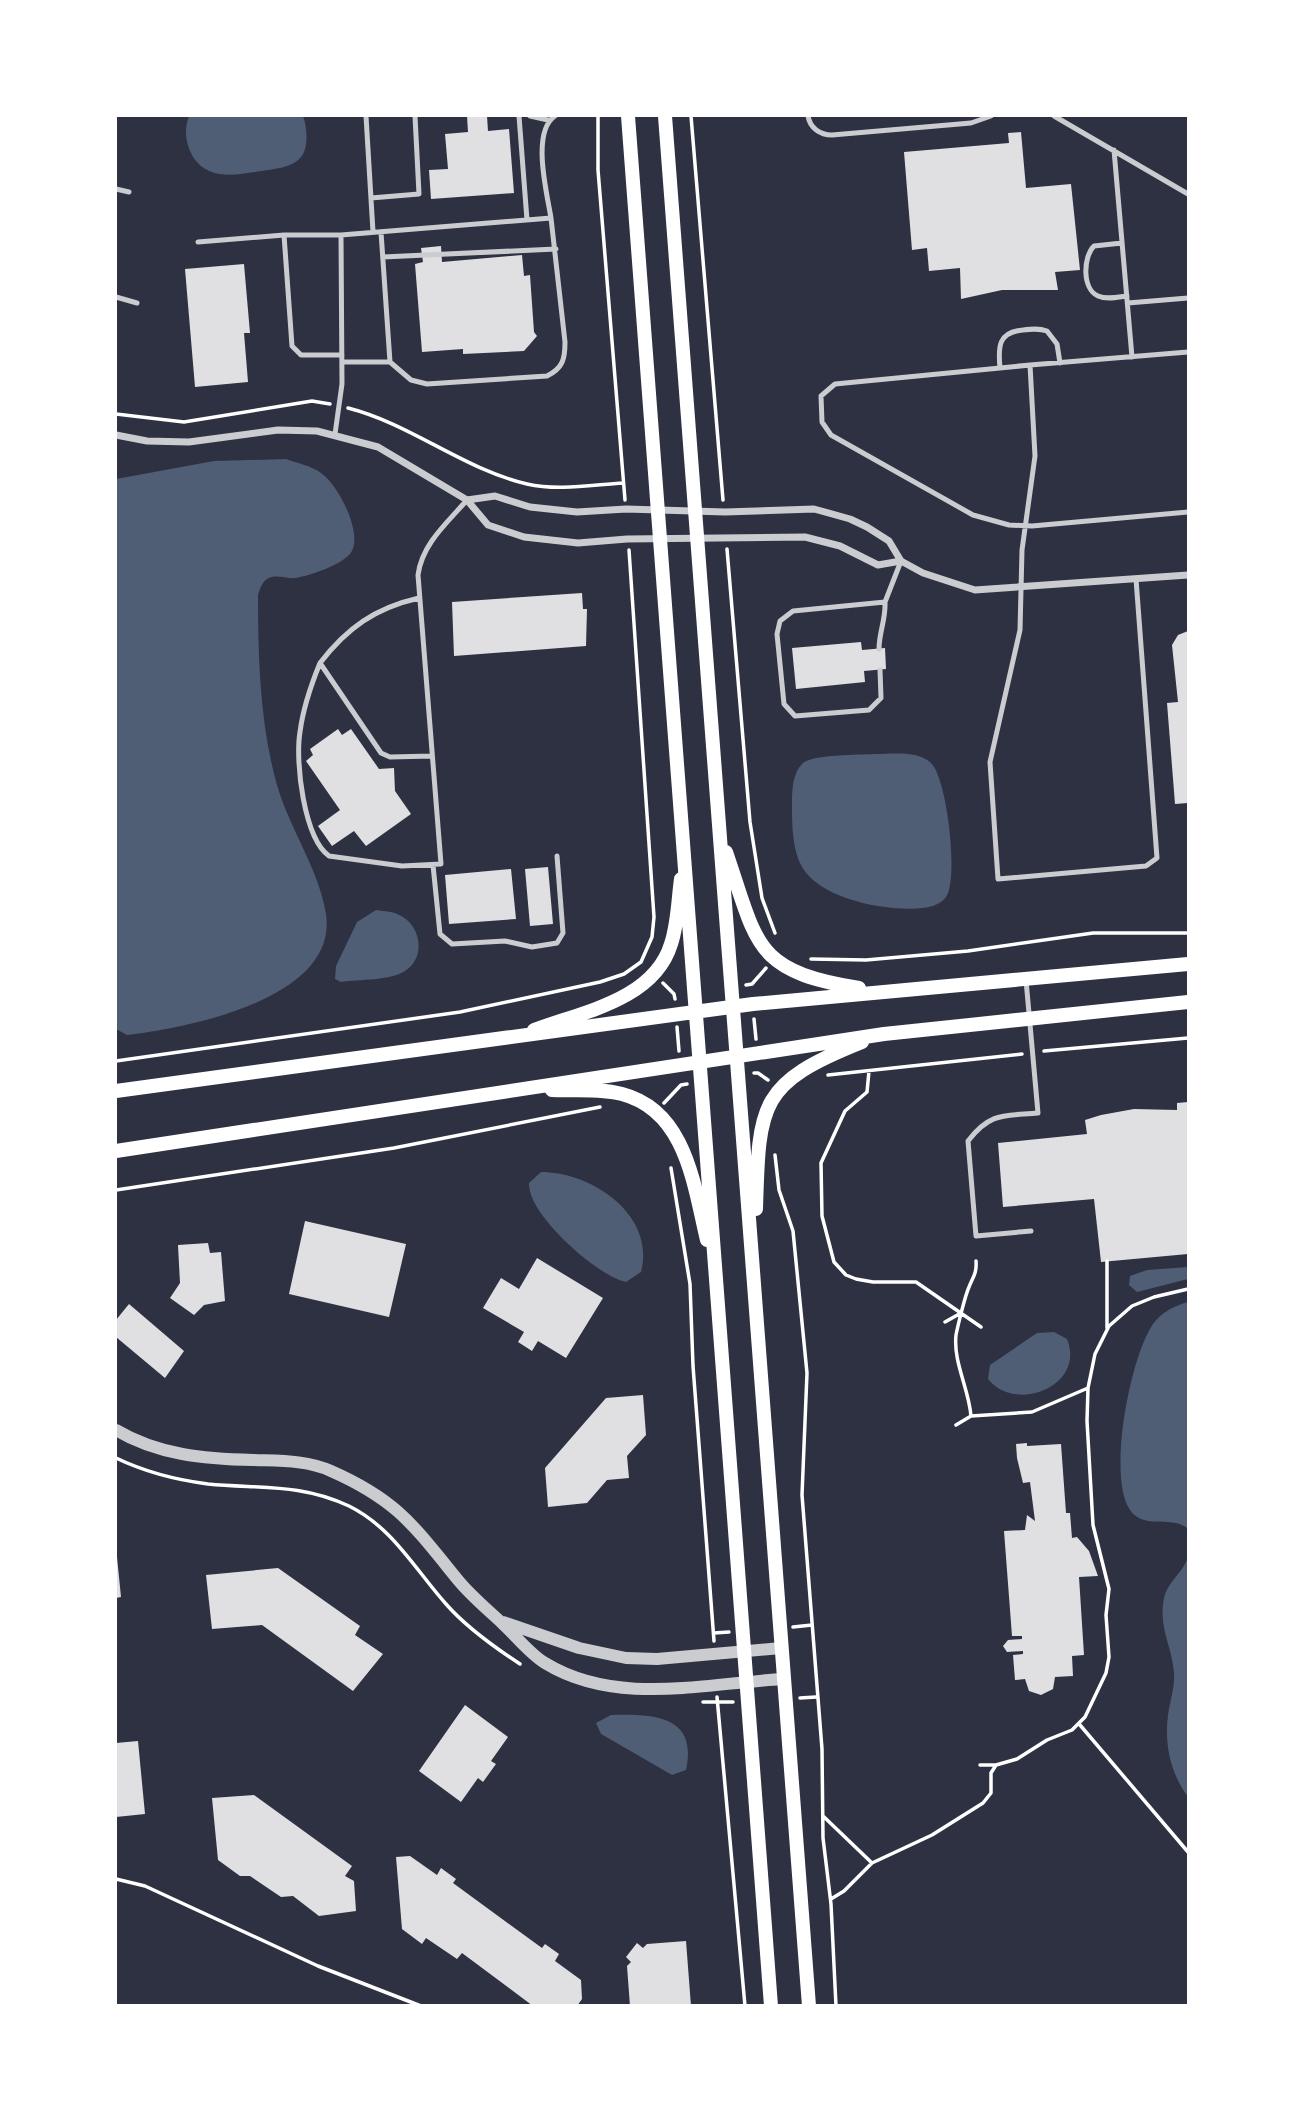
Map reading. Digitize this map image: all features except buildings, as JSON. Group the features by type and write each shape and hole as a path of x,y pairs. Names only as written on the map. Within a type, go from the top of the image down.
{"main road":[{"path":"628,116 771,2006"},
{"path":"665,116 809,2006"},
{"path":"719,831 751,925 769,955 784,967 807,979 879,991"},
{"path":"509,1039 624,996 654,975 667,956 675,931 684,845"},
{"path":"116,1091 753,1004 1188,964"},
{"path":"116,1151 884,1034 1188,1002"},
{"path":"754,1284 758,1139 767,1108 780,1089 803,1068 884,1034"},
{"path":"514,1089 620,1093 639,1100 660,1116 672,1129 685,1154 717,1286"}],"street":[{"path":"116,435 147,441 188,442 278,430 335,434 378,447 467,500 488,525 524,537 578,543 627,539 805,537 840,546 878,565 901,561"},
{"path":"467,500 495,496 555,510 695,511 795,507 833,513 867,527 889,541 901,561 960,588 1020,589 1188,575"},
{"path":"116,1430 146,1445 172,1453 302,1463 328,1469 362,1486 416,1527 474,1598 544,1663 598,1684 660,1690 784,1679"},
{"path":"499,1620 579,1647 626,1658 657,1659 781,1648"}],"lane":[{"path":"366,116 373,232"},
{"path":"371,198 419,194 415,116"},
{"path":"519,116 527,220"},
{"path":"530,116 548,120"},
{"path":"342,362 390,362 411,380 426,384 547,376 559,370 565,358 565,342 542,137 548,120 555,116"},
{"path":"808,116 813,127 820,133 832,135 971,123 991,116"},
{"path":"1054,116 1188,194"},
{"path":"1114,150 1132,357"},
{"path":"116,188 129,192"},
{"path":"198,242 284,235 341,235 551,218"},
{"path":"381,232 390,362"},
{"path":"284,235 292,346 301,355 342,355"},
{"path":"335,434 342,362 341,235"},
{"path":"1122,243 1094,246 1086,260 1089,288 1094,295 1128,299 1188,298"},
{"path":"383,257 556,249"},
{"path":"116,297 137,303"},
{"path":"1000,368 1001,339 1010,332 1025,330 1042,329 1051,335 1057,344 1060,363"},
{"path":"1188,352 835,384 821,397 822,422 831,435 973,515 1026,526 1188,512"},
{"path":"1030,365 1035,456 1020,589 1018,640 990,762 998,879 1146,866 1157,858 1136,579"},
{"path":"419,598 393,604 361,622 336,641 320,663 311,684 299,733 299,761 304,799 320,849 329,856 402,866 441,864 419,598 420,559 429,544 467,500"},
{"path":"878,649 880,629 886,615 886,602 901,561"},
{"path":"880,670 881,698 869,710 795,716 784,704 777,634 780,621 793,611 886,602"},
{"path":"320,663 381,753 390,757 432,756"},
{"path":"433,865 440,934 452,944 505,941 532,947 556,943 563,933 557,856"},
{"path":"1026,978 1038,1113 992,1117 981,1123 968,1141 976,1236 1031,1231"}],"path":[{"path":"598,116 598,170 626,509"},
{"path":"691,116 720,487"},
{"path":"116,1061 460,1012 600,982 637,966 653,933 654,908 627,539"},
{"path":"727,556 751,834 762,898 778,939"},
{"path":"802,959 856,960 954,952 1021,946 1093,933 1188,933"},
{"path":"731,987 752,984 757,1052 758,1073 737,1076"},
{"path":"695,991 674,994 681,1084 701,1081"},
{"path":"1063,1049 1188,1038"},
{"path":"820,1077 1001,1056"},
{"path":"869,1071 867,1092 845,1111 821,1163 822,1216 834,1262 846,1275 856,1279 882,1283 916,1282 981,1327"},
{"path":"116,1189 394,1148 489,1126 606,1106"},
{"path":"775,1149 779,1190 793,1231 807,1373 802,1494 822,1749 823,1816 831,1899 836,2006"},
{"path":"670,1164 691,1291 693,1366 714,1633 743,1631"},
{"path":"971,1416 956,1346 968,1289 976,1273 976,1261"},
{"path":"980,1765 996,1765 1017,1759 1080,1725 1096,1696 1109,1657 1106,1615 1110,1589 1093,1525 1088,1388 1095,1354 1107,1328 1107,1261"},
{"path":"1107,1328 1140,1302 1188,1289"},
{"path":"945,1322 963,1312"},
{"path":"956,1426 971,1416 1026,1414 1088,1388"},
{"path":"116,1458 141,1468 201,1483 300,1489 352,1507 378,1524 416,1564 448,1606 503,1652"},
{"path":"780,1628 811,1625"},
{"path":"786,1699 816,1697"},
{"path":"745,2006 717,1703 748,1701"},
{"path":"1080,1725 1188,1852"},
{"path":"831,1899 844,1891 872,1863 932,1835 985,1802 991,1793 991,1773 996,1765"},
{"path":"823,1816 872,1863"},
{"path":"116,1880 145,1886 318,1966 421,2006"}],"water":[{"path":"189,116 303,116 306,131 304,153 293,164 282,167 242,174 215,173 199,165 190,152 186,137"},
{"path":"286,459 313,468 328,479 348,511 354,535 354,546 350,554 339,562 296,578 269,578 263,583 258,595 260,667 271,762 289,818 311,865 322,897 326,914 324,943 309,968 285,988 254,1004 185,1025 127,1035 116,1029 116,479 214,461"},
{"path":"904,754 919,756 931,763 942,788 951,851 950,887 946,897 942,902 926,908 892,908 840,896 824,888 802,867 797,854 792,810 793,786 798,769 815,758"},
{"path":"376,910 395,913 405,918 416,932 418,949 412,965 391,977 341,982 335,979 336,966 357,922"},
{"path":"541,1172 580,1180 616,1201 639,1232 643,1251 641,1272 626,1282 613,1277 566,1242 539,1211 531,1196 529,1183"},
{"path":"1188,1267 1188,1279 1137,1292 1129,1285 1130,1276 1147,1270"},
{"path":"1188,1302 1188,1529 1174,1523 1143,1520 1130,1510 1123,1494 1121,1445 1130,1389 1144,1340 1160,1316"},
{"path":"1054,1332 1067,1339 1070,1356 1067,1370 1058,1382 1045,1390 1015,1394 1000,1389 988,1379 990,1365 1037,1333"},
{"path":"1188,1557 1188,1797 1177,1779 1168,1748 1167,1726 1174,1673 1164,1628 1163,1609 1166,1592"},
{"path":"611,1715 656,1717 679,1728 685,1738 688,1752 686,1770 672,1775 601,1734 596,1723"}]}
